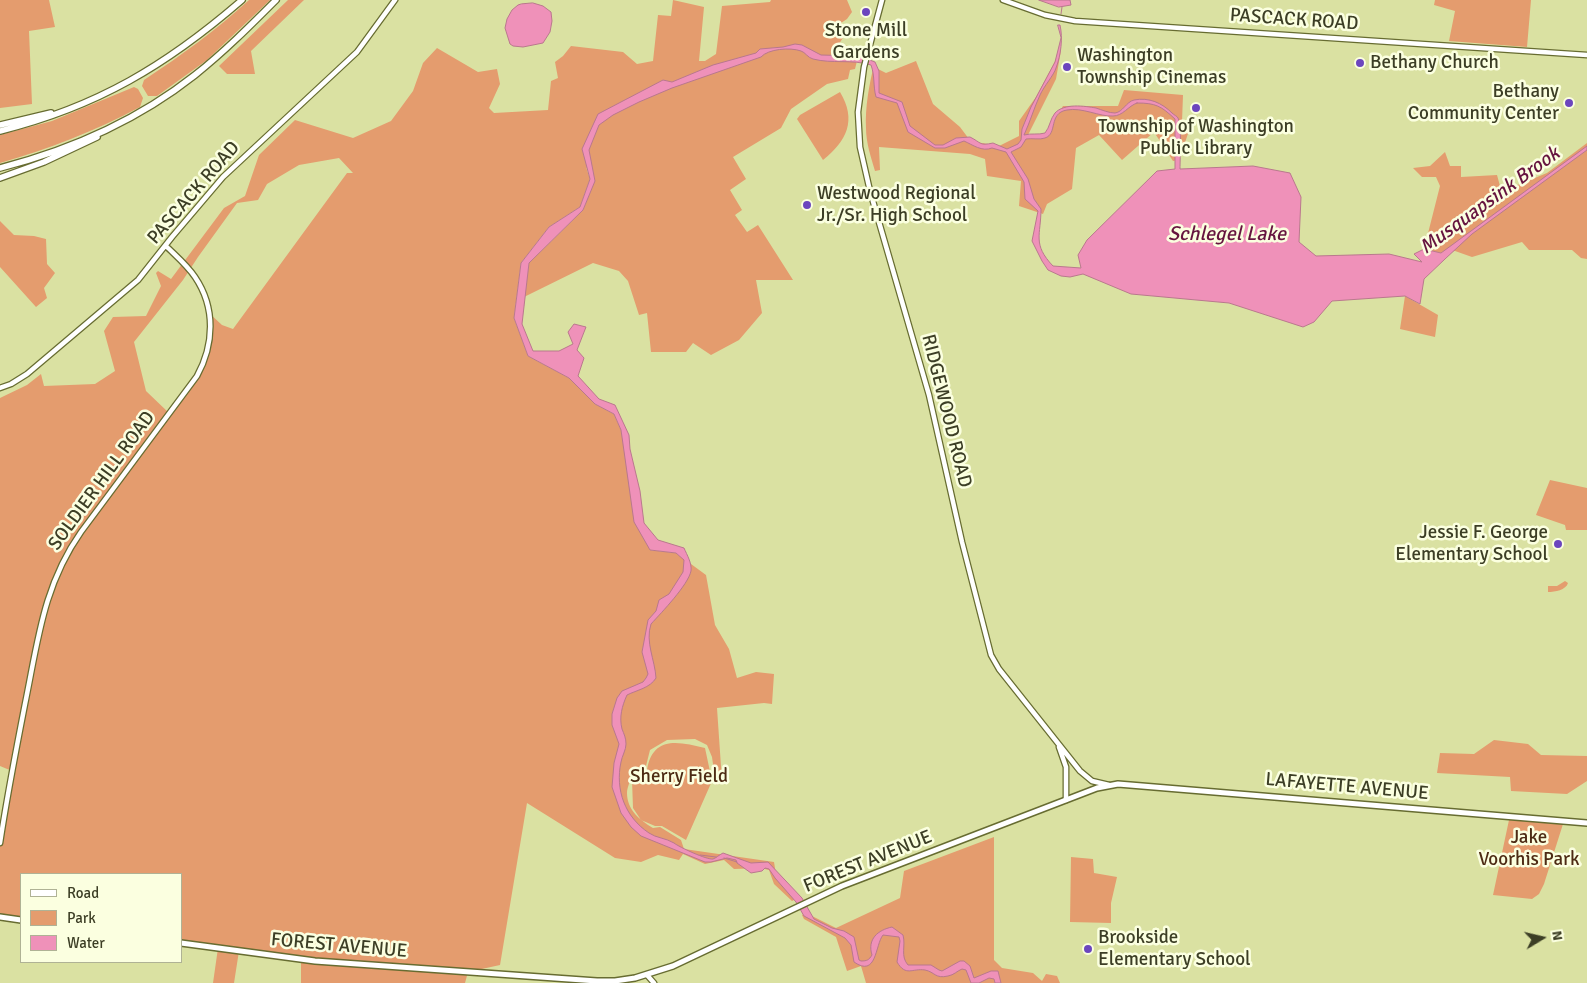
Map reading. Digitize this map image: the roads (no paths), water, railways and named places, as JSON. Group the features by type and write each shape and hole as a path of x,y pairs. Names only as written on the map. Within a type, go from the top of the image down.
{"highway":[{"path":"0,131 75,108 112,91 159,65 203,34 242,0"},
{"path":"0,178 91,141 150,106 190,79 226,48 276,0"},
{"path":"0,125 75,108"},
{"path":"0,168 65,148 115,126"}],"main road":[{"name":"LAFAYETTE AVENUE","path":"1106,786 1128,784 1587,823"},
{"name":"FOREST AVENUE","path":"182,944 315,961 547,978 605,981 625,980 647,975 682,962 817,898 1106,786"},
{"path":"0,917 20,920"}],"street":[{"name":"PASCACK ROAD","path":"0,388 11,384 27,374 132,286 232,168 357,52 395,0"},
{"name":"RIDGEWOOD ROAD","path":"882,0 864,67 860,90 858,125 865,171 929,395 988,646 999,669 1087,778 1106,786"},
{"name":"PASCACK ROAD","path":"1003,0 1045,15 1075,21 1587,55"},
{"name":"SOLDIER HILL ROAD","path":"0,843 5,807 42,617 55,577 81,532 197,376 208,350 210,322 204,294 189,269 166,246"},
{"path":"1057,741 1066,767 1066,800"},
{"path":"647,975 654,983"},
{"path":"605,981 621,983"}],"water":[{"path":"1039,0 1070,0 1071,5 1059,7"},
{"path":"533,3 543,6 551,12 550,32 543,43 523,47 513,46 510,44 505,28 507,19 512,10 518,5"},
{"name":"Schlegel Lake","path":"1058,25 1060,25 1061,30 1061,38"},
{"name":"Schlegel Lake","path":"1061,38 1058,63 1040,95 1024,135 1045,133 1055,113 1069,106 1096,108 1115,113 1134,100 1145,99 1155,102 1164,106 1178,118 1180,169 1253,166 1290,173 1301,197 1299,242 1316,256 1389,254 1422,262 1414,254 1424,249 1441,253 1587,146 1587,150 1472,234 1424,279 1420,304 1405,296 1332,301 1314,322 1303,327 1229,303 1131,294 1083,274 1070,277 1061,276 1048,270 1032,241 1038,211 1025,199 1024,182 1006,152 992,148 981,149 964,141 945,148 935,148 908,132 897,103 876,97 871,65 857,62 813,59 796,50 785,49 769,52 761,57 672,88 639,102 613,115 599,125 589,150 595,181 583,210 529,263 522,324 533,351 559,351 573,344 568,332 574,324 586,327 577,350 584,358 578,376 599,399 615,405 629,435 644,523 658,540 684,548 691,565 691,571 685,584 651,624 649,638 656,678 647,686 627,695 622,707 621,725 626,744 619,772 619,783 624,802 634,819 649,833 671,841 693,853 710,859 714,859 723,853 751,863 768,862 802,898 814,919 854,937 859,960 865,961 870,958 872,955 872,940 882,930 892,927 903,935 904,958 908,965 931,965 942,971 960,961 964,961 970,966 974,978 991,971 998,971 1001,983 995,983 994,979 989,978 979,983 971,983 966,970 962,969 944,977 925,970 906,971 897,962 899,937 883,935 871,963 867,966 862,966 854,962 851,945 845,938 804,916 796,902 769,869 765,868 762,871 751,873 737,863 736,860 727,858 705,862 641,836 631,827 621,813 612,787 614,763 619,744 612,725 612,714 617,698 622,691 643,682 648,674 642,652 648,620 656,611 659,600 669,594 683,572 684,560 676,553 650,550 634,522 621,430 614,414 595,404 569,378 528,356 514,318 521,263 549,227 580,207 590,179 582,149 598,114 663,80 672,82 713,65 756,53 760,49 795,44 802,45 821,55 859,56 875,62 879,71 879,93 902,102 910,126 935,145 943,145 956,138 970,137 981,143 993,143 1007,149 1018,144 1021,140 1022,129 1031,107 1055,62","holes":["1137,103 1158,106 1175,119 1175,169 1157,171 1087,240 1078,255 1081,268 1053,266 1046,258 1040,245 1041,209 1034,199 1028,179 1011,152 1021,147 1026,139 1043,139 1049,136 1057,115 1067,110 1073,109 1117,116"]}],"waterway":[{"path":"1061,14 1062,7"},
{"name":"Musquapsink Brook","path":"700,855 716,857"},
{"name":"Musquapsink Brook","path":"724,858 737,862"}],"place":[{"name":"Stone Mill Gardens","path":"866,12"},
{"name":"Bethany Church","path":"1360,63"},
{"name":"Washington Township Cinemas","path":"1067,67"},
{"name":"Bethany Community Center","path":"1569,103"},
{"name":"Township of Washington Public Library","path":"1196,108"},
{"name":"Westwood Regional Jr./Sr. High School","path":"807,205"},
{"name":"Jessie F. George Elementary School","path":"1558,544"},
{"name":"Brookside Elementary School","path":"1088,949"}],"park label":[{"name":"Sherry Field","path":"679,777"},
{"name":"Jake Voorhis Park","path":"1529,849"}]}
